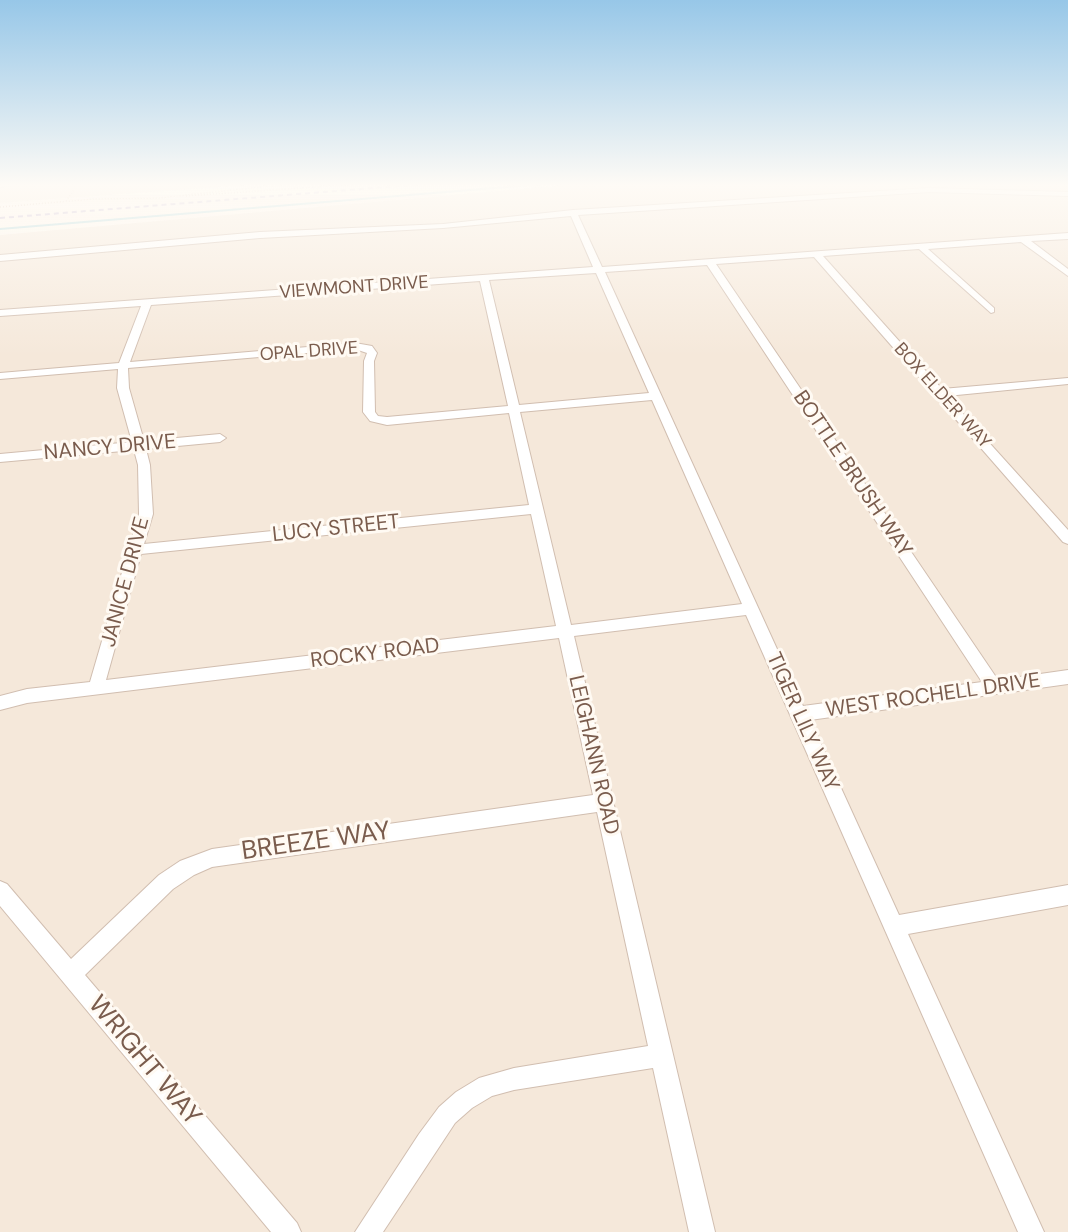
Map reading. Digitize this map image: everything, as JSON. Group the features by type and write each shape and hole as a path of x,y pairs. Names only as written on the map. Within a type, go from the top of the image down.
{"street":[{"path":"0,258 187,241"},
{"name":"TIGER LILY WAY","path":"587,241 1031,1232"},
{"name":"VIEWMONT DRIVE","path":"0,313 991,241"},
{"path":"1026,241 1068,273"},
{"path":"921,247 991,310"},
{"name":"BOX ELDER WAY","path":"816,254 1068,539"},
{"name":"BOTTLE BRUSH WAY","path":"710,262 994,687"},
{"name":"LEIGHANN ROAD","path":"484,278 702,1232"},
{"name":"JANICE DRIVE","path":"96,688 146,514 144,465 123,388 123,366 147,302"},
{"name":"OPAL DRIVE","path":"0,376 361,347 368,348 372,353 369,361 369,412 374,419 387,421 656,396"},
{"path":"939,393 1068,381"},
{"name":"NANCY DRIVE","path":"0,458 220,438"},
{"name":"LUCY STREET","path":"135,550 538,508"},
{"name":"ROCKY ROAD","path":"0,703 27,696 751,609"},
{"name":"WEST ROCHELL DRIVE","path":"798,714 1068,677"},
{"name":"BREEZE WAY","path":"70,975 166,882 187,868 212,858 604,802"},
{"name":"WRIGHT WAY","path":"0,891 288,1232"},
{"path":"893,926 1068,895"},
{"path":"368,1232 447,1115 464,1100 487,1086 513,1079 661,1055"}],"shaded area":[{"path":"0,241 1068,241 1068,1232 0,1232"}]}
